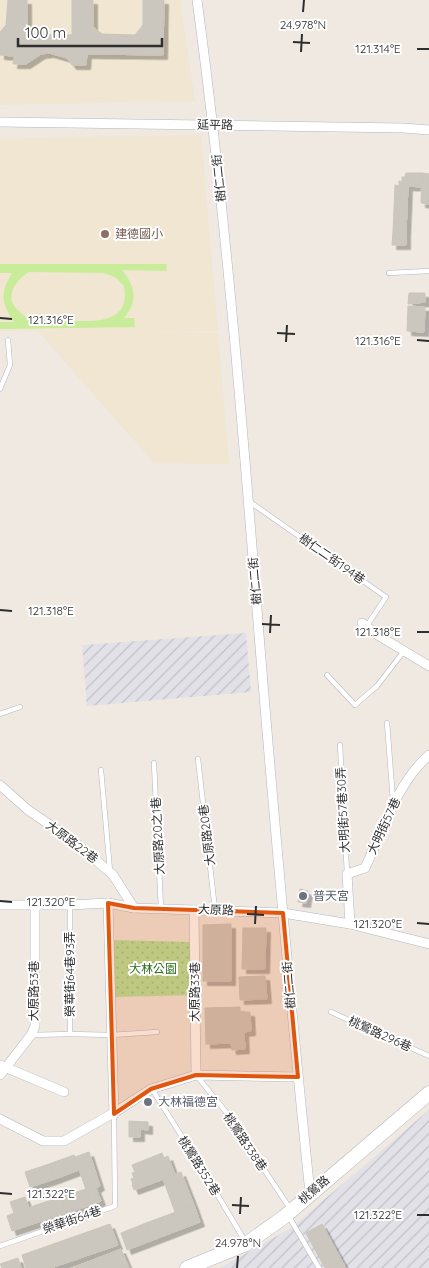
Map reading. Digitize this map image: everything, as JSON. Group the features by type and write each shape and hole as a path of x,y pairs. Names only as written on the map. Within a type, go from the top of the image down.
{"main road":[{"name":"桃鶯路","path":"188,1268 246,1244 289,1212 429,1093"}],"street":[{"name":"樹仁二街","path":"197,0 214,125 234,323 283,913 310,1193"},
{"name":"延平路","path":"0,122 403,128 429,130"},
{"path":"364,625 429,666"},
{"name":"大明街57巷","path":"347,874 365,868 405,782 416,767 429,755"},
{"name":"大原路22巷","path":"0,785 28,810 75,842 110,872 134,908"},
{"path":"347,874 350,924"},
{"name":"大原路","path":"0,905 108,903 134,908 283,913 350,924 429,944"},
{"name":"榮華街64巷","path":"108,903 114,1114"},
{"name":"大原路53巷","path":"35,905 35,1026 32,1035 2,1069 64,1092"},
{"name":"大原路33巷","path":"194,910 196,1075"},
{"path":"0,1119 43,1141 64,1142 114,1114 151,1089 196,1075 298,1077"}],"lane":[{"path":"389,274 429,271"},
{"path":"0,389 10,365 8,340"},
{"name":"樹仁二街194巷","path":"248,501 386,597 364,625"},
{"path":"327,675 355,705 377,686 404,651"},
{"path":"0,714 20,707"},
{"path":"387,723 394,806"},
{"name":"大明街57巷30弄","path":"340,745 347,874"},
{"name":"大原路20巷","path":"198,759 216,910"},
{"name":"大原路20之1巷","path":"154,763 161,908"},
{"path":"101,770 110,872"},
{"name":"榮華街64巷93弄","path":"32,1035 70,1034 70,905"},
{"name":"桃鶯路296巷","path":"331,1012 429,1056"},
{"path":"70,1034 111,1035 157,1032"},
{"name":"桃鶯路338巷","path":"196,1075 226,1112 289,1212 319,1268"},
{"name":"桃鶯路352巷","path":"151,1089 246,1244"},
{"name":"榮華街64巷","path":"0,1246 115,1206 114,1114"}],"highlighted area":[{"path":"108,903 134,908 283,913 298,1077 196,1075 151,1089 114,1114"}],"shaded area":[{"path":"0,0 180,0 195,101 0,105"},
{"name":"建德國小","path":"201,135 218,331 142,331 218,333 229,464 154,463 38,331 0,331 0,138"},
{"path":"246,633 251,692 87,706 82,645"},
{"path":"429,1110 429,1268 220,1268 291,1228"}],"green space":[{"path":"0,264 166,264 167,271 122,270 130,282 134,294 132,306 124,318 134,318 135,327 0,329 0,322 14,322 4,303 5,286 12,273 0,273","holes":["29,272 103,273 115,277 124,286 125,299 122,308 108,318 89,321 33,320 21,313 12,302 12,290 19,280"]},
{"name":"大林公園","path":"111,940 192,942 195,995 113,997"}],"building":[{"path":"8,0 27,0 27,34 72,35 72,0 93,0 93,27 102,34 135,35 143,25 143,0 164,0 163,55 87,54 86,65 72,65 67,58 49,53 41,54 26,64 13,64 14,56 0,55 0,32 6,25"},
{"path":"406,173 422,173 421,187 408,186 407,210 394,209 395,185 399,186 399,181 402,182 402,177 405,177"},
{"path":"422,173 429,174 429,204 421,203"},
{"path":"394,209 407,210 406,231 393,231"},
{"path":"393,231 406,231 406,245 392,245"},
{"path":"409,293 425,293 425,302 408,304"},
{"path":"408,306 425,307 424,332 407,331"},
{"name":"普天宮","path":"300,889 308,891 306,903 298,902"},
{"path":"231,924 231,981 203,981 203,925"},
{"path":"243,928 266,928 265,969 242,969"},
{"path":"265,976 267,999 240,1000 239,977"},
{"path":"240,1007 240,1012 250,1012 251,1031 244,1032 245,1049 232,1050 231,1043 206,1044 205,1008"},
{"path":"129,1121 148,1122 148,1130 140,1129 140,1137 129,1137"},
{"path":"89,1152 100,1186 96,1188 101,1201 91,1205 75,1157"},
{"path":"162,1153 164,1158 168,1156 175,1175 134,1190 131,1179 134,1178 132,1173 135,1172 132,1165"},
{"path":"74,1155 79,1170 55,1179 49,1164"},
{"path":"49,1164 55,1179 30,1187 25,1172"},
{"path":"181,1172 194,1205 175,1212 163,1179"},
{"path":"86,1189 91,1205 66,1213 61,1197"},
{"path":"25,1197 29,1208 36,1205 42,1221 12,1231 7,1216 14,1213 10,1202"},
{"path":"61,1197 66,1213 42,1221 36,1205"},
{"path":"194,1205 200,1222 179,1230 173,1213"},
{"path":"173,1213 179,1230 153,1240 146,1223"},
{"path":"146,1223 153,1240 127,1250 121,1233"},
{"path":"110,1224 118,1245 51,1268 26,1268 22,1255"},
{"path":"322,1224 346,1268 325,1268 306,1233"},
{"path":"121,1249 129,1268 96,1268 93,1260"},
{"path":"18,1258 21,1268 2,1268 0,1264"},
{"path":"93,1260 96,1268 72,1268"}],"place":[{"name":"建德國小","path":"105,234"},
{"name":"普天宮","path":"303,896"},
{"name":"大林福德宮","path":"148,1102"}]}
